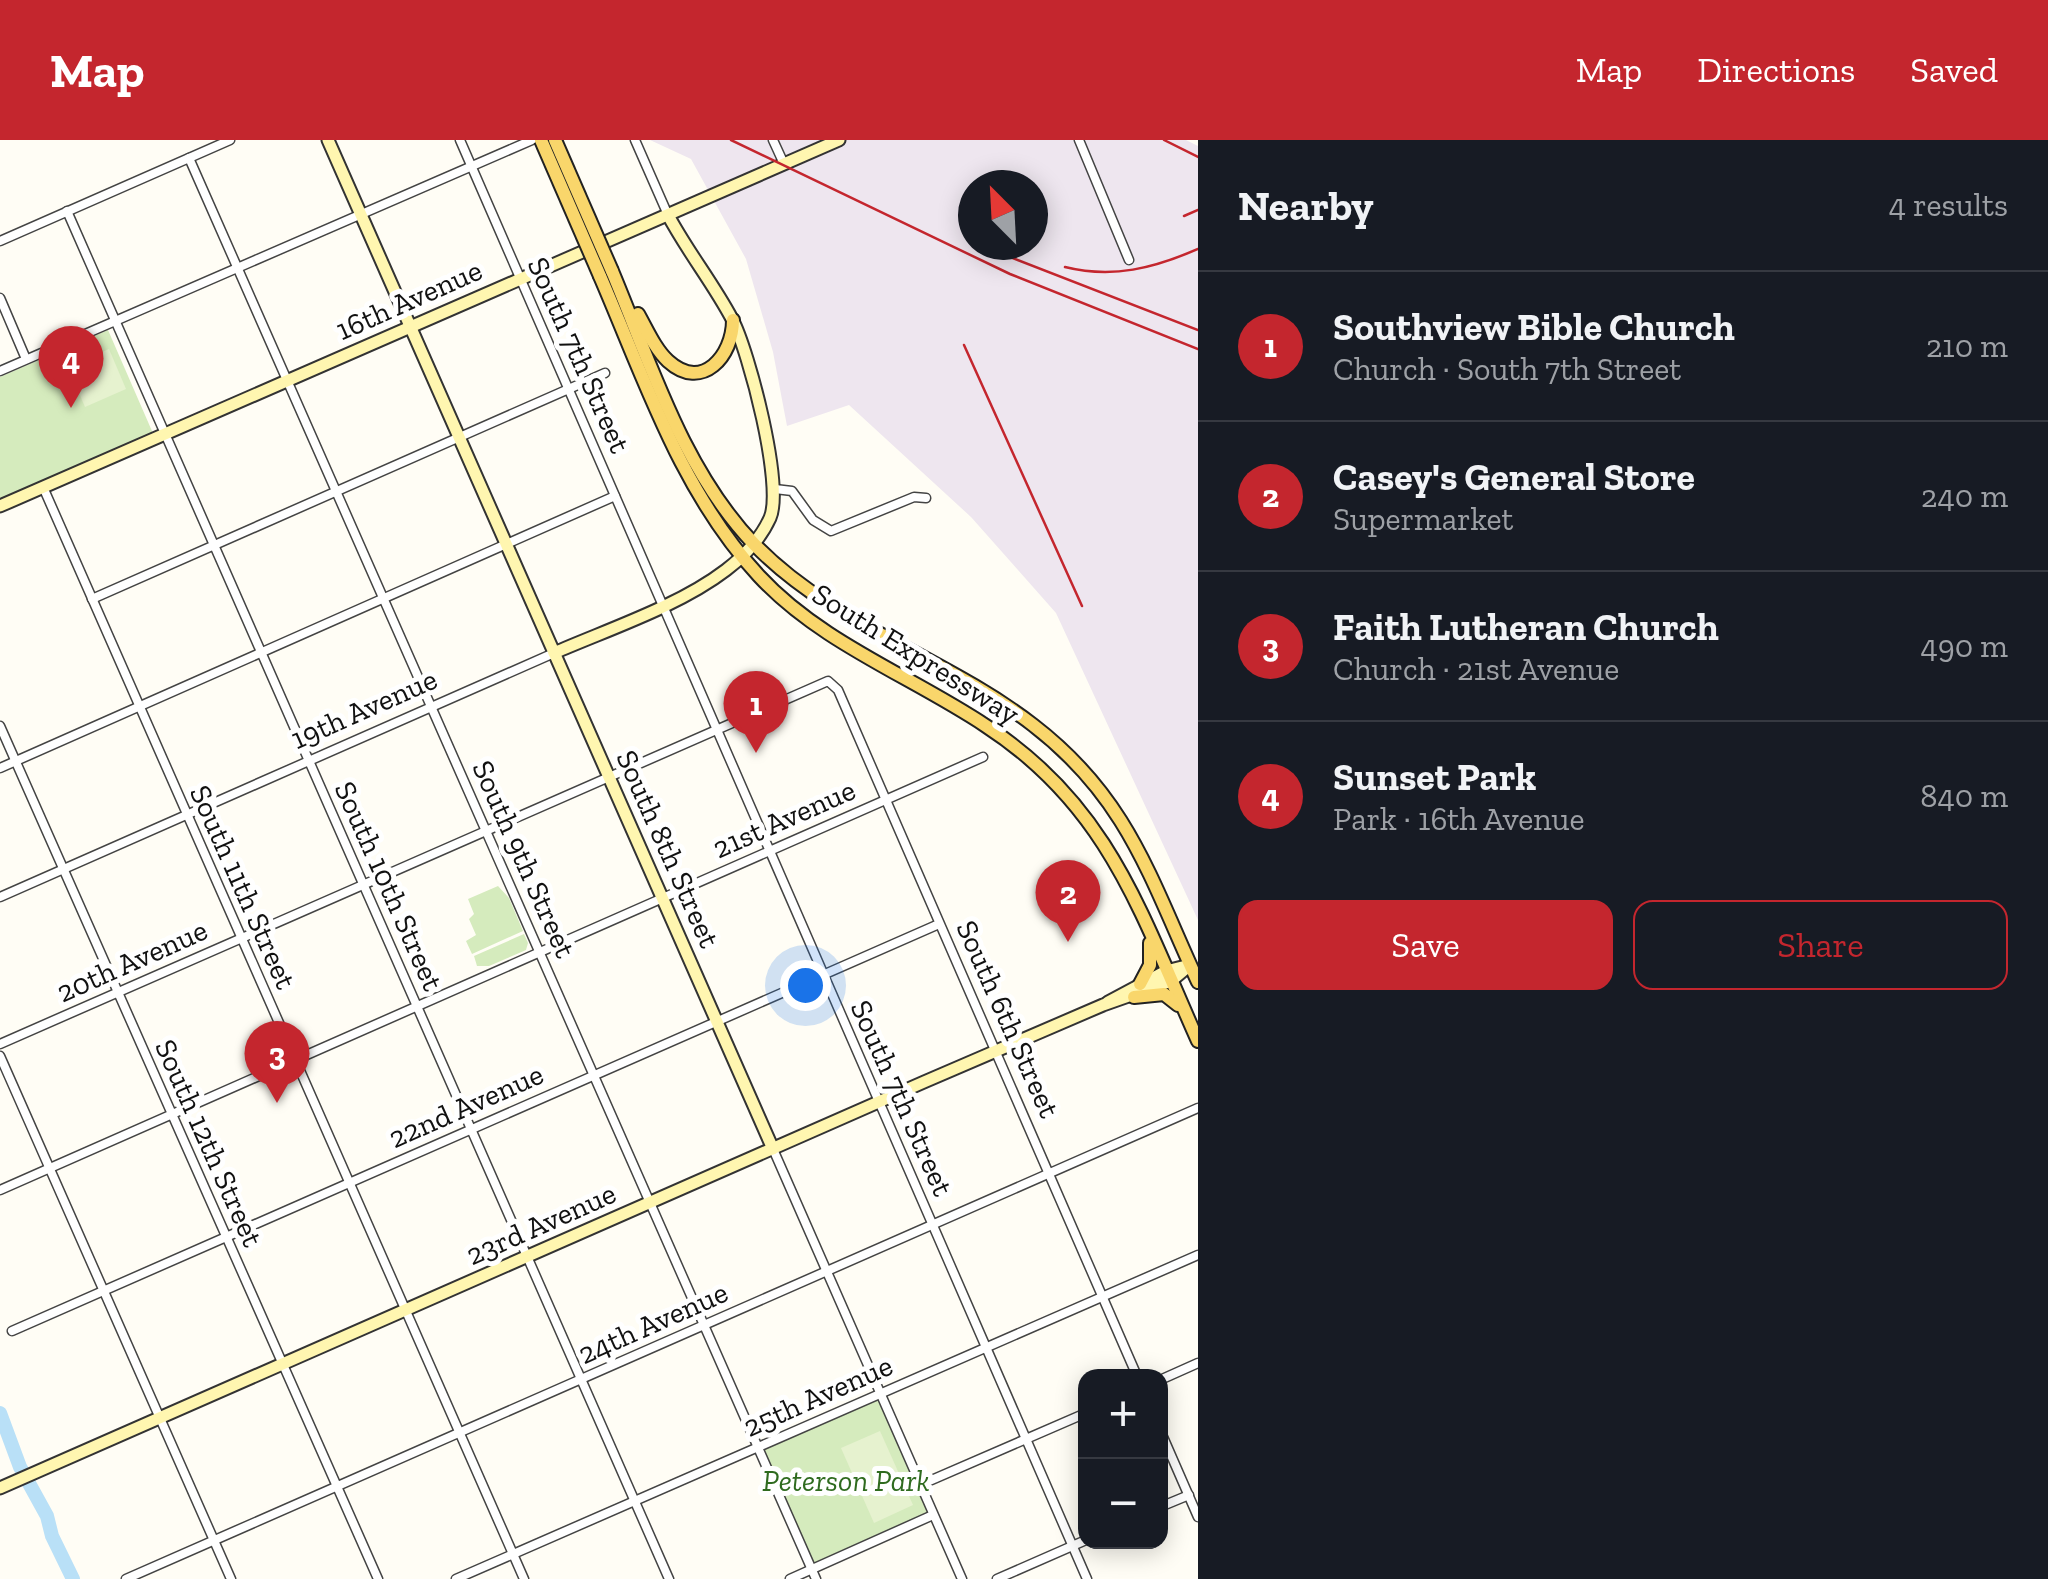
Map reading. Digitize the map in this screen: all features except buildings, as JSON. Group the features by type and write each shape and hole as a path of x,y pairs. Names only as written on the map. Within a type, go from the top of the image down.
{"main road":[{"name":"South Expressway","path":"541,140 694,460 720,502 753,544 808,591 1008,707 1067,755 1106,797 1132,835 1194,964 1198,982"},
{"name":"South Expressway","path":"555,140 687,476 714,522 771,589 813,623 983,723 1042,768 1081,809 1110,850 1198,1041"},
{"path":"606,273 661,352 677,368 702,370 720,361 730,346 733,320"},
{"path":"1146,926 1152,959 1137,990 1164,994 1187,1017"}],"street":[{"path":"0,241 230,140"},
{"name":"South 8th Street","path":"328,140 962,1579"},
{"name":"South 7th Street","path":"460,140 1088,1579"},
{"path":"0,371 532,140"},
{"path":"635,140 668,215 733,320 781,489 770,519 742,557"},
{"path":"774,140 784,164"},
{"name":"16th Avenue","path":"0,506 838,140"},
{"path":"1078,140 1130,260"},
{"name":"South 9th Street","path":"189,158 813,1574"},
{"name":"South 10th Street","path":"67,211 669,1579"},
{"path":"0,298 26,360"},
{"path":"92,598 606,373"},
{"name":"South 11th Street","path":"43,487 524,1579"},
{"path":"781,489 796,493 813,520 831,530 914,497 926,498"},
{"path":"0,768 616,496"},
{"name":"19th Avenue","path":"0,898 663,605 702,586 742,557"},
{"name":"20th Avenue","path":"0,1044 818,683 831,682"},
{"name":"South 6th Street","path":"831,682 838,690 1134,1369"},
{"name":"South 12th Street","path":"0,726 378,1579"},
{"name":"21st Avenue","path":"0,1190 983,757"},
{"name":"22nd Avenue","path":"12,1331 939,924"},
{"name":"23rd Avenue","path":"0,1488 1194,964"},
{"path":"0,1056 230,1579"},
{"name":"24th Avenue","path":"126,1579 1198,1108"},
{"name":"25th Avenue","path":"456,1579 1198,1255"},
{"path":"1168,1376 1198,1363"},
{"path":"920,1485 1078,1416"},
{"path":"1168,1448 1198,1517"},
{"path":"1168,1504 1189,1495"},
{"path":"790,1579 813,1574 934,1515"},
{"path":"997,1579 1078,1544"}],"shaded area":[{"path":"650,140 1186,140 1198,146 1198,920 1056,613 971,517 849,405 787,426 773,352 746,259 691,159"}],"green space":[{"path":"108,330 155,438 50,484 41,482 0,499 0,377"},
{"path":"109,349 126,389 85,407 68,367"},
{"path":"498,886 509,898 523,931 472,954 466,941 476,935 469,919 474,914 468,899"},
{"path":"524,934 526,950 489,966 477,966 474,956"},
{"name":"Peterson Park","path":"880,1393 933,1515 811,1569 758,1447"},
{"path":"880,1431 913,1505 874,1523 841,1448"}],"waterway":[{"path":"0,1413 20,1467 47,1516 52,1536 73,1579"}],"railway":[{"path":"731,140 1010,274 1198,349"},
{"path":"1164,140 1198,157"},
{"path":"1184,216 1198,210"},
{"path":"1065,267 1100,272 1133,270 1198,249"},
{"path":"1018,260 1198,330"},
{"path":"964,345 1082,606"}],"place":[{"name":"Sunset Park","path":"71,408"},
{"name":"Southview Bible Church","path":"756,753"},
{"name":"Casey's General Store","path":"1068,942"},
{"name":"Faith Lutheran Church","path":"277,1103"}]}
